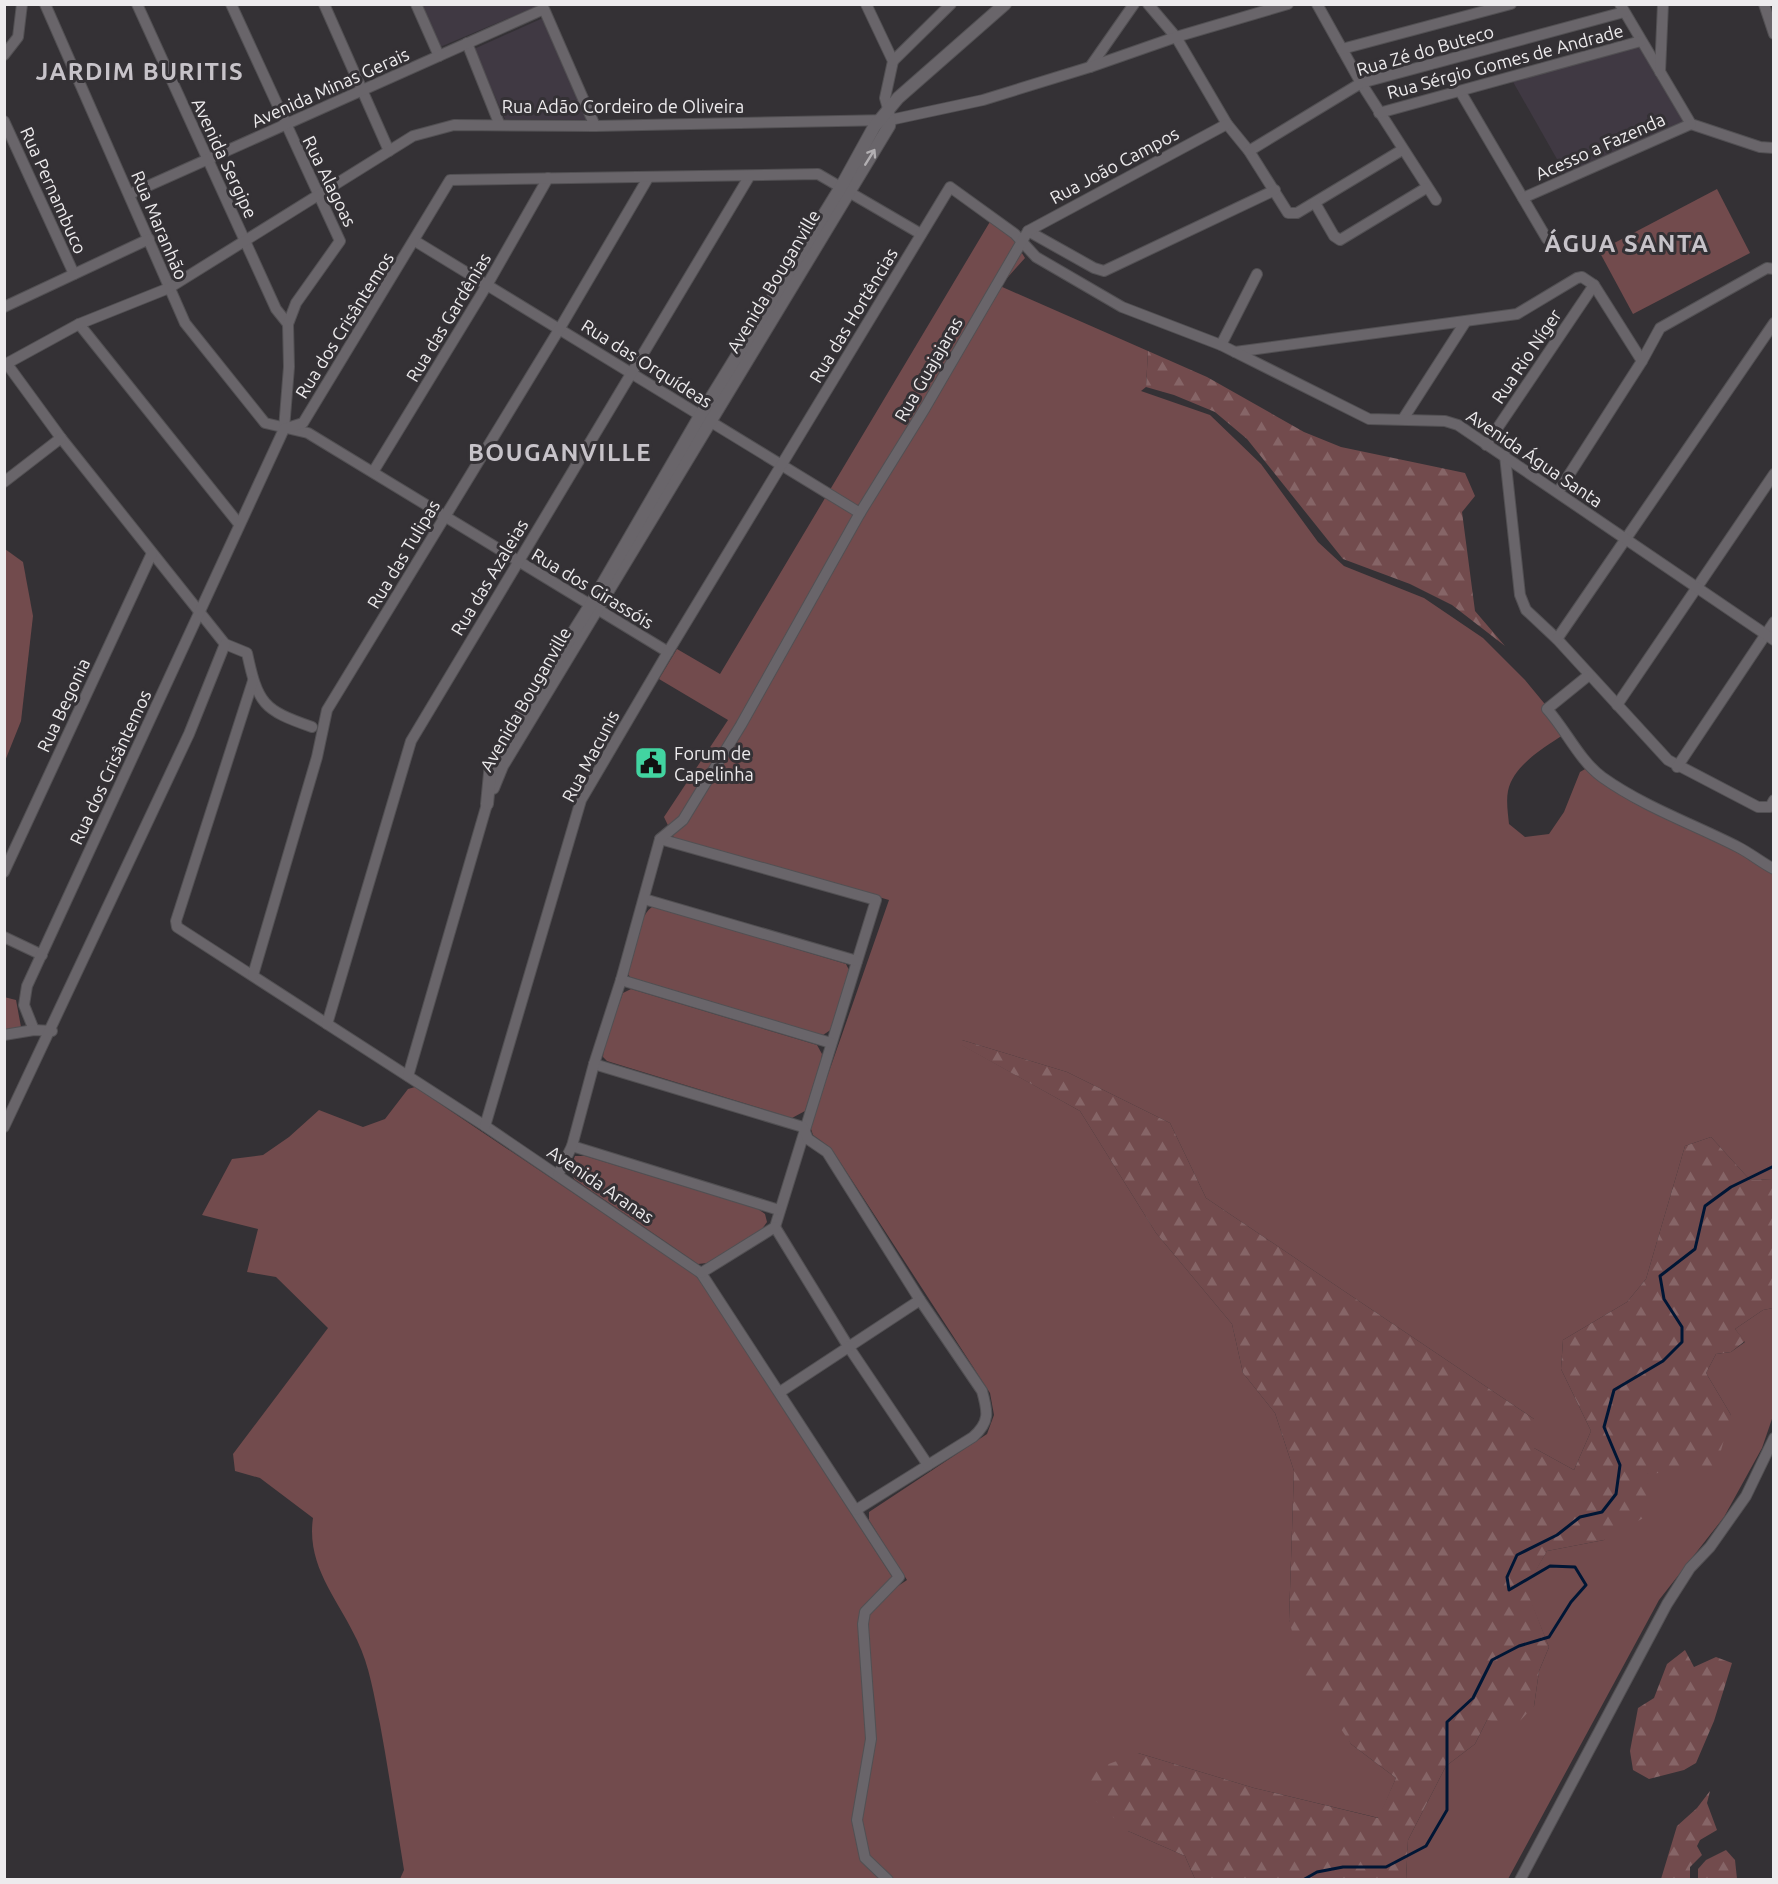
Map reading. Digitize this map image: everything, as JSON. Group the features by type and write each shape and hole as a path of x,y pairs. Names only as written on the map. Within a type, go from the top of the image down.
{"street":[{"path":"4,55 18,37 22,4"},
{"name":"Rua Maranhão","path":"45,4 185,323 265,423 284,429"},
{"name":"Avenida Sergipe","path":"137,4 276,309 288,324"},
{"name":"Rua Alagoas","path":"231,4 340,241 296,303 288,324"},
{"path":"324,4 389,151"},
{"path":"416,4 439,56"},
{"path":"866,4 893,61"},
{"path":"886,116 885,98 893,61 951,4"},
{"name":"Avenida Bouganville","path":"487,804 491,763 594,608 704,418 845,190 886,116 898,98 1005,4"},
{"path":"1090,67 1134,4"},
{"path":"1148,4 1176,37 1227,124 1249,151 1275,190 1284,209 1297,213 1402,150"},
{"name":"Rua Adão Cordeiro de Oliveira","path":"6,364 80,324 169,288 413,136 454,124 595,126 886,116 983,100 1090,67 1176,37 1288,4"},
{"path":"1317,4 1379,113 1436,200"},
{"path":"1342,49 1511,4"},
{"path":"1660,72 1663,4"},
{"path":"1764,4 1773,34"},
{"path":"1622,8 1691,124 1760,147 1773,148"},
{"name":"Rua Zé do Buteco","path":"1249,151 1361,83 1622,8"},
{"name":"Avenida Minas Gerais","path":"130,194 544,9 595,126"},
{"name":"Rua Sérgio Gomes de Andrade","path":"1379,113 1641,41"},
{"path":"467,43 499,123"},
{"path":"1460,91 1547,239"},
{"name":"Rua Pernambuco","path":"4,121 74,273"},
{"name":"Rua João Campos","path":"1028,231 1227,124"},
{"name":"Acesso a Fazenda","path":"1523,198 1691,124"},
{"name":"Rua dos Crisântemos","path":"34,1030 24,1005 27,986 284,429 303,423 450,180 749,177 818,174 921,234"},
{"name":"Rua das Azaleias","path":"327,1024 411,741 749,177"},
{"name":"Rua das Gardênias","path":"373,472 487,285 548,178"},
{"name":"Rua das Tulipas","path":"254,975 317,758 327,710 560,328 648,178"},
{"name":"Rua das Hortências","path":"782,467 950,187 956,190"},
{"path":"1315,203 1334,236 1340,240 1426,188"},
{"name":"Avenida Água Santa","path":"956,190 1022,241 1036,257 1122,307 1221,345 1369,419 1451,422 1505,456 1769,637"},
{"path":"1022,241 1028,231 1104,271 1275,190"},
{"path":"4,307 149,238"},
{"name":"Rua das Orquídeas","path":"415,241 860,513"},
{"name":"Rua Guajajaras","path":"660,839 683,820 741,725 860,513 1022,241"},
{"path":"1558,492 1664,324 1767,268 1773,269"},
{"path":"1221,345 1257,274"},
{"path":"1235,352 1517,314 1582,277 1594,285 1642,361"},
{"name":"Rua Rio Níger","path":"1486,445 1594,285"},
{"path":"1403,419 1466,321"},
{"path":"1557,639 1773,323"},
{"path":"80,324 239,524"},
{"path":"284,429 288,408 288,324"},
{"path":"6,364 60,438 225,644 247,653 253,681 266,705 278,715 312,727"},
{"name":"Rua dos Girassóis","path":"284,429 308,434 668,652"},
{"path":"4,482 60,438"},
{"path":"1505,456 1520,595 1526,610 1557,639 1660,753 1677,767 1758,807 1770,807 1773,800"},
{"name":"Rua Macunis","path":"485,1126 581,801 668,652 782,467"},
{"path":"1617,705 1773,474"},
{"name":"Rua Begonia","path":"4,872 152,552"},
{"path":"1677,767 1769,637 1773,622"},
{"path":"4,1127 52,1031 189,734 225,644"},
{"path":"1589,675 1547,709 1564,728 1584,759 1602,776 1654,808 1739,848 1773,869"},
{"name":"Avenida Aranas","path":"253,681 176,921 177,927 485,1126 701,1273 899,1577 865,1612 863,1624 871,1739 857,1820 865,1858 888,1880"},
{"path":"408,1076 487,804"},
{"path":"558,1175 572,1146 660,839 876,900 803,1127 775,1227 848,1346 928,1465"},
{"path":"644,899 857,961"},
{"path":"4,937 42,955"},
{"path":"621,980 831,1043"},
{"path":"4,1035 34,1030 52,1031"},
{"path":"594,1064 803,1127"},
{"path":"803,1127 808,1139 827,1152 920,1300 982,1391 987,1407 984,1426 973,1437 856,1510"},
{"path":"572,1146 779,1210"},
{"path":"701,1273 775,1227"},
{"path":"780,1392 920,1300"},
{"path":"1520,1880 1667,1604 1690,1568 1710,1547 1746,1496 1773,1438"}],"shaded area":[{"path":"421,5 540,5 440,47"},
{"path":"543,18 588,120 505,119 474,49"},
{"path":"1639,46 1686,124 1566,175 1512,80"}],"green space":[{"path":"1717,189 1750,253 1633,314 1599,251"},
{"path":"991,220 1012,237 1025,258 1000,286 1148,351 1146,387 1141,391 1210,415 1261,464 1318,542 1344,566 1424,598 1483,638 1525,680 1558,720 1563,735 1530,758 1511,782 1507,795 1509,824 1525,837 1549,834 1564,812 1580,772 1592,765 1626,796 1773,870 1773,1179 1750,1180 1711,1137 1685,1146 1646,1279 1627,1302 1563,1340 1561,1369 1591,1431 1574,1470 1534,1448 1534,1419 1206,1198 1170,1123 1067,1072 962,1040 962,1045 1080,1111 1156,1233 1232,1324 1243,1373 1275,1413 1294,1471 1289,1620 1351,1744 1396,1778 1379,1818 1254,1788 1138,1753 1128,1831 1185,1856 1195,1879 400,1879 404,1870 371,1682 357,1640 319,1567 314,1552 313,1518 260,1478 235,1471 233,1454 328,1328 276,1277 247,1272 258,1229 202,1215 232,1159 263,1155 289,1137 319,1110 363,1127 385,1119 408,1089 415,1087 697,1276 898,1586 907,1580 869,1520 869,1512 987,1434 994,1415 990,1393 831,1148 813,1135 810,1126 889,900 674,838 664,817 728,720 659,679 677,649 720,674"},
{"path":"1148,351 1207,377 1304,432 1341,447 1465,473 1475,496 1462,512 1475,611 1505,646 1452,605 1410,584 1343,559 1247,439 1215,412 1174,395 1146,387"},
{"path":"5,549 23,562 33,616 21,721 5,761"},
{"path":"654,906 846,964 849,970 832,1029 823,1035 817,1034 630,977 628,974 640,925 644,916"},
{"path":"631,989 817,1045 822,1054 821,1060 805,1111 792,1118 607,1061 603,1057 604,1045 623,993"},
{"path":"4,997 16,1000 21,1027 5,1030"},
{"path":"962,1040 1067,1072 1170,1123 1206,1198 1534,1419 1534,1448 1574,1470 1591,1431 1561,1369 1563,1340 1627,1302 1646,1279 1685,1146 1711,1137 1750,1180 1773,1179 1773,1308 1763,1310 1735,1329 1745,1341 1731,1352 1716,1354 1706,1373 1731,1415 1716,1468 1647,1474 1647,1516 1604,1540 1547,1551 1526,1588 1549,1647 1539,1671 1534,1706 1515,1726 1487,1720 1475,1744 1446,1766 1408,1840 1406,1879 1195,1879 1185,1856 1128,1831 1083,1789 1082,1774 1138,1753 1254,1788 1378,1818 1396,1778 1351,1744 1303,1672 1289,1620 1294,1471 1275,1413 1243,1373 1232,1324 1156,1233 1080,1111 961,1045"},
{"path":"575,1156 585,1156 758,1209 765,1214 767,1222 762,1229 707,1263 698,1264 574,1179 571,1166"},
{"path":"1773,1308 1773,1416 1762,1448 1724,1517 1659,1600 1508,1879 1406,1880 1408,1840 1446,1766 1475,1744 1487,1720 1534,1706 1539,1671 1549,1647 1525,1588 1547,1551 1604,1540 1647,1474 1731,1415 1706,1373 1716,1354 1731,1352 1745,1342 1735,1329 1763,1310"},
{"path":"1685,1650 1694,1667 1716,1657 1732,1663 1714,1721 1696,1763 1684,1770 1649,1779 1633,1770 1630,1751 1638,1708 1654,1698 1667,1664"},
{"path":"1710,1791 1707,1803 1717,1830 1700,1840 1697,1846 1702,1855 1690,1867 1690,1879 1661,1879 1677,1826 1697,1808"},
{"path":"1726,1850 1735,1860 1737,1879 1698,1879 1698,1869 1706,1860"}],"waterway":[{"path":"1303,1880 1317,1872 1343,1867 1386,1867 1426,1846 1447,1810 1447,1722 1473,1698 1492,1660 1519,1646 1549,1637 1571,1602 1586,1585 1575,1567 1550,1566 1509,1590 1507,1577 1517,1555 1557,1535 1580,1517 1602,1512 1616,1494 1620,1465 1604,1427 1614,1390 1663,1361 1682,1342 1682,1327 1664,1299 1660,1276 1695,1249 1705,1206 1731,1187 1774,1166"}],"place":[{"name":"Forum de Capelinha","path":"651,763"}],"district":[{"name":"JARDIM BURITIS","path":"140,71"},
{"name":"ÁGUA SANTA","path":"1627,243"},
{"name":"BOUGANVILLE","path":"560,452"}]}
